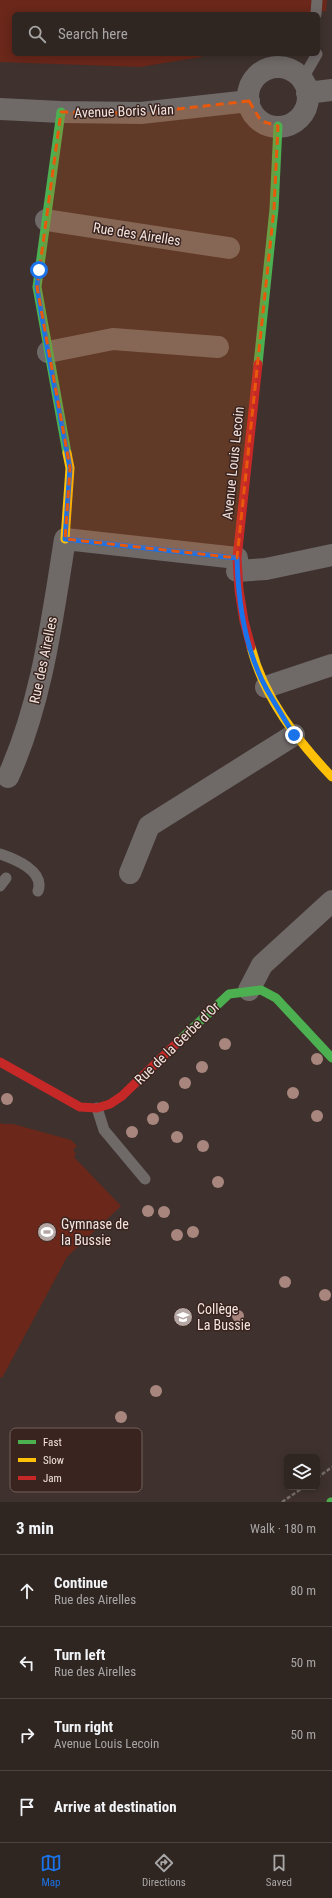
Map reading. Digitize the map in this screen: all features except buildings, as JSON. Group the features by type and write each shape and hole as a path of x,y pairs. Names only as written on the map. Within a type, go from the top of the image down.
{"street":[{"path":"275,67 285,68 298,75 305,86 306,104 302,114 293,122 278,126 261,121 252,111 249,101 252,82 266,70 275,67"},
{"path":"305,86 332,90"},
{"name":"Avenue Boris Vian","path":"0,109 62,112 141,113 249,101"},
{"name":"Rue des Airelles","path":"8,777 22,745 46,656 65,539 70,468 37,287 62,112"},
{"name":"Avenue Louis Lecoin","path":"278,126 274,208 237,565 243,620 253,659 266,687 294,735 332,777"},
{"name":"Rue des Airelles","path":"46,220 229,248"},
{"path":"48,352 113,339 218,347"},
{"path":"65,539 266,569 332,555"},
{"path":"266,687 332,665"},
{"path":"130,873 149,826 294,735"},
{"path":"332,902 262,966 249,990 261,990 276,998 332,1058"},
{"name":"Rue de la Gerbe d'Or","path":"0,1062 80,1107 97,1108 110,1104 122,1096 229,994 249,990"}],"lane":[{"path":"316,12 317,0"},
{"path":"305,86 316,56"},
{"path":"0,854 28,867 37,877 40,886 38,891"},
{"path":"97,1108 104,1130 145,1179"}],"path":[{"path":"320,1476 332,1467"},
{"path":"282,1502 300,1490"}],"highlighted area":[{"path":"249,101 261,121 278,126 274,209 237,558 65,539 70,468 37,287 61,112 141,113"}],"shaded area":[{"path":"0,0 327,0 326,11 318,12 12,12 12,56 202,56 140,67 0,62"},
{"name":"Gymnase de la Bussie","path":"0,1123 13,1124 71,1140 77,1146 73,1150 76,1154 74,1157 121,1206 67,1257 2,1378 0,1377"}],"traffic: fast":[{"path":"61,112 37,287 67,453"},
{"path":"258,364 274,209 278,126"},
{"path":"180,1040 229,994 261,990 276,998 332,1058"}],"traffic: slow":[{"path":"65,539 70,468 67,453"},
{"path":"251,647 264,684 273,701 294,733 332,777"}],"traffic: jam":[{"path":"251,647 244,621 239,590 237,558 258,364"},
{"path":"0,1062 80,1107 97,1108 110,1104 122,1096 180,1040"}],"place":[{"name":"Gymnase de la Bussie","path":"47,1232"},
{"name":"Collège La Bussie","path":"183,1317"}],"route":[{"path":"39,270 37,287 70,468 65,539 237,558 238,584 243,620 253,659 266,687 294,735"}]}
